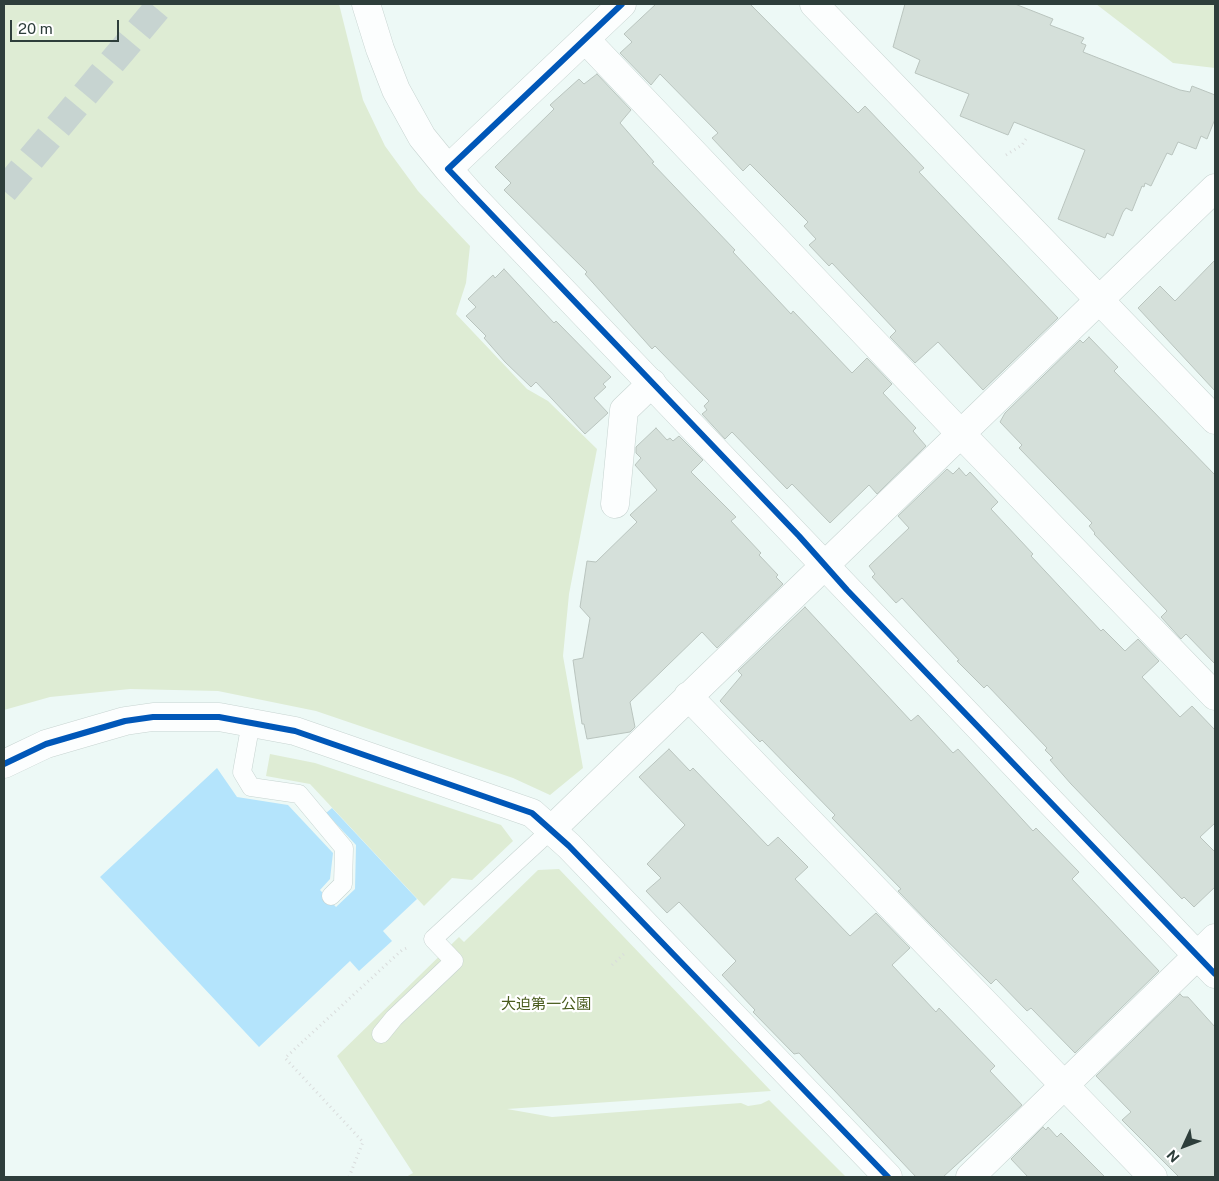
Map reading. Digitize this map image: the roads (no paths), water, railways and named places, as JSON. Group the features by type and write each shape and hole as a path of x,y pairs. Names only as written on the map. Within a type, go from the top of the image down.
{"street":[{"path":"366,4 380,49 396,90 422,137 470,194 826,566 1209,956 1065,1084 970,1177"},
{"path":"448,168 622,4"},
{"path":"814,4 1215,420"},
{"path":"585,39 961,434 1215,696"},
{"path":"552,829 1215,188"},
{"path":"615,504 624,410 652,383"},
{"path":"688,696 1153,1177"},
{"path":"4,764 46,744 124,720 186,716 219,717 295,731 532,813 552,829 888,1177"}],"lane":[{"path":"251,722 242,772 252,787 299,794 344,848 342,884 331,896"},
{"path":"382,1034 394,1018 454,961 432,939 552,829"}],"water":[{"path":"217,768 237,797 288,805 333,853 330,879 320,890 336,907 355,889 356,845 326,813 332,808 417,899 383,931 392,941 359,971 350,961 259,1047 100,877"}],"tunnel":[{"path":"4,191 161,4"}],"park label":[{"name":"大迫第一公園","path":"546,1004"}]}
